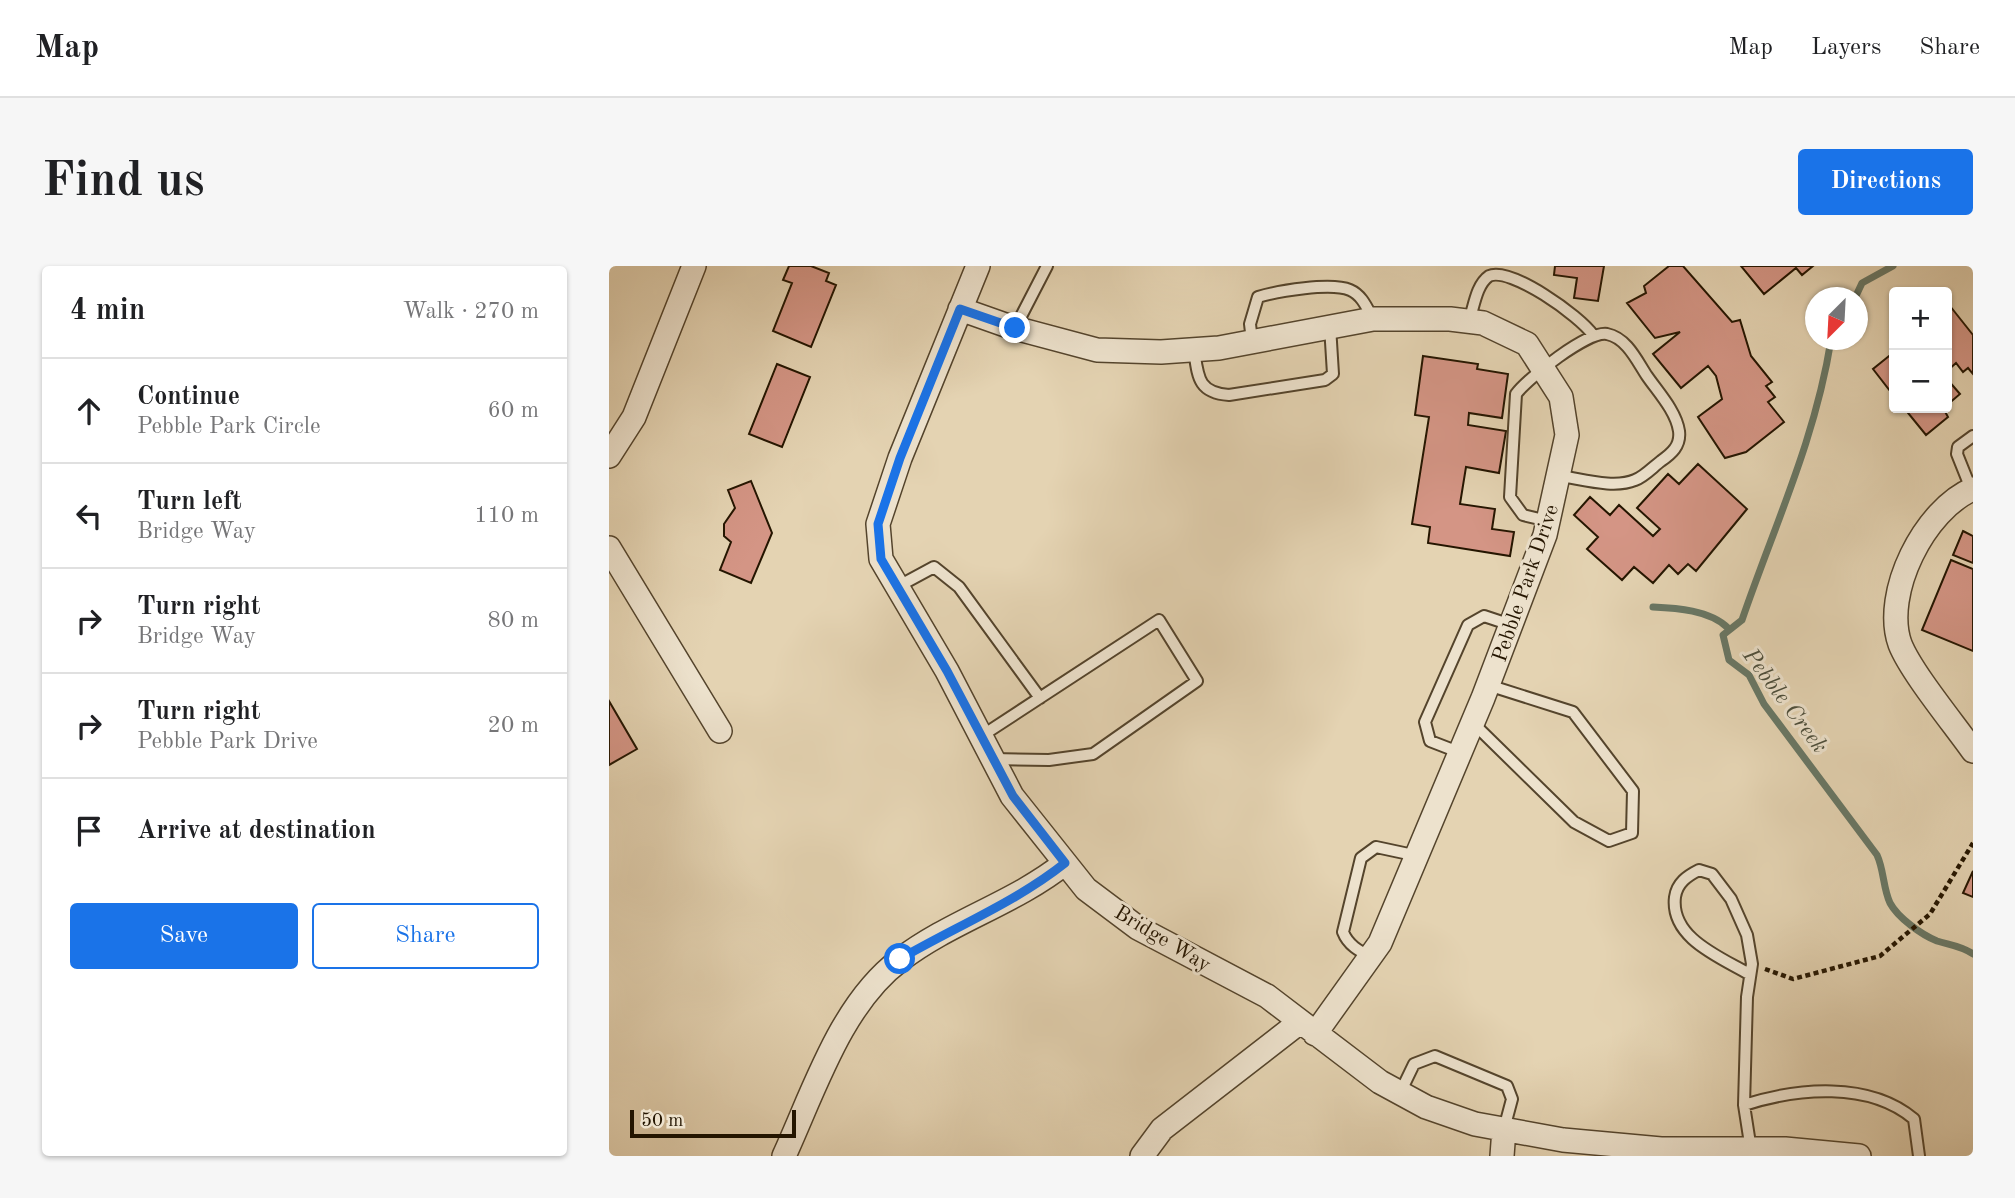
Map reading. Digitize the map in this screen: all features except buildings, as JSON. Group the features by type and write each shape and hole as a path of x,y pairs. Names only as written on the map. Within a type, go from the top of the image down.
{"street":[{"path":"609,456 634,417 694,266"},
{"name":"Bridge Way","path":"978,266 900,458 878,524 881,559 947,671 1013,796 1086,889 1137,928 1267,996 1380,1082 1426,1107 1475,1124 1563,1140 1661,1149 1751,1150 1859,1156"},
{"name":"Pebble Park Drive","path":"960,309 1015,328 1097,350 1194,350 1373,319 1483,323 1527,344 1561,397 1567,435 1549,521 1461,753 1418,856 1371,957 1307,1028 1162,1129 1142,1156"},
{"path":"1972,489 1960,494 1931,523 1909,561 1895,611 1901,644 1973,751"},
{"path":"609,548 720,731"},
{"path":"784,1156 851,1013 871,985 900,959 954,927 1040,883 1065,863"},
{"path":"1502,1156 1504,1129"}],"lane":[{"path":"1015,328 1047,266"},
{"path":"1469,321 1483,282 1490,275 1502,272 1529,283 1584,322 1593,335"},
{"path":"1252,341 1250,324 1258,297 1282,289 1349,289 1362,300 1373,319"},
{"path":"1194,350 1198,380 1203,389 1216,394 1229,396 1325,380 1333,374 1330,326"},
{"path":"1549,521 1523,515 1510,498 1516,394 1525,382 1577,343 1593,335 1608,334 1627,345 1675,418 1679,433 1678,443 1674,452 1635,480 1614,483 1560,476"},
{"path":"1972,489 1957,454 1958,447 1973,436"},
{"path":"897,587 925,569 934,567 944,573 959,587 1039,698"},
{"path":"1461,753 1430,741 1425,722 1468,625 1484,616 1511,625"},
{"path":"980,737 1159,620 1197,681 1093,754 1049,761 992,759"},
{"path":"1473,723 1574,822 1609,841 1632,833 1633,791 1573,712 1488,685"},
{"path":"1371,957 1346,939 1343,932 1361,858 1377,847 1418,856"},
{"path":"1750,969 1704,948 1681,927 1674,910 1676,892 1685,877 1699,870 1712,874 1731,900 1747,935 1750,969 1744,1105 1751,1150"},
{"path":"1400,1093 1414,1064 1434,1056 1507,1086 1512,1099 1504,1129"},
{"path":"1744,1105 1776,1095 1811,1090 1876,1098 1896,1104 1914,1119 1919,1156"}],"path":[{"path":"1750,969 1784,977 1804,977 1880,956 1930,914 1973,843"}],"waterway":[{"name":"Pebble Creek","path":"1860,287 1862,283 1893,266"},
{"name":"Pebble Creek","path":"1829,350 1805,447 1742,620 1723,635 1729,660 1749,675 1764,704 1877,855 1888,897 1894,909 1924,935 1973,954"},
{"path":"1653,607 1682,609 1702,614 1728,628"}],"route":[{"path":"900,959 954,927 1040,883 1065,863 1013,796 947,671 881,559 878,524 900,458 960,309 1015,328"}]}
